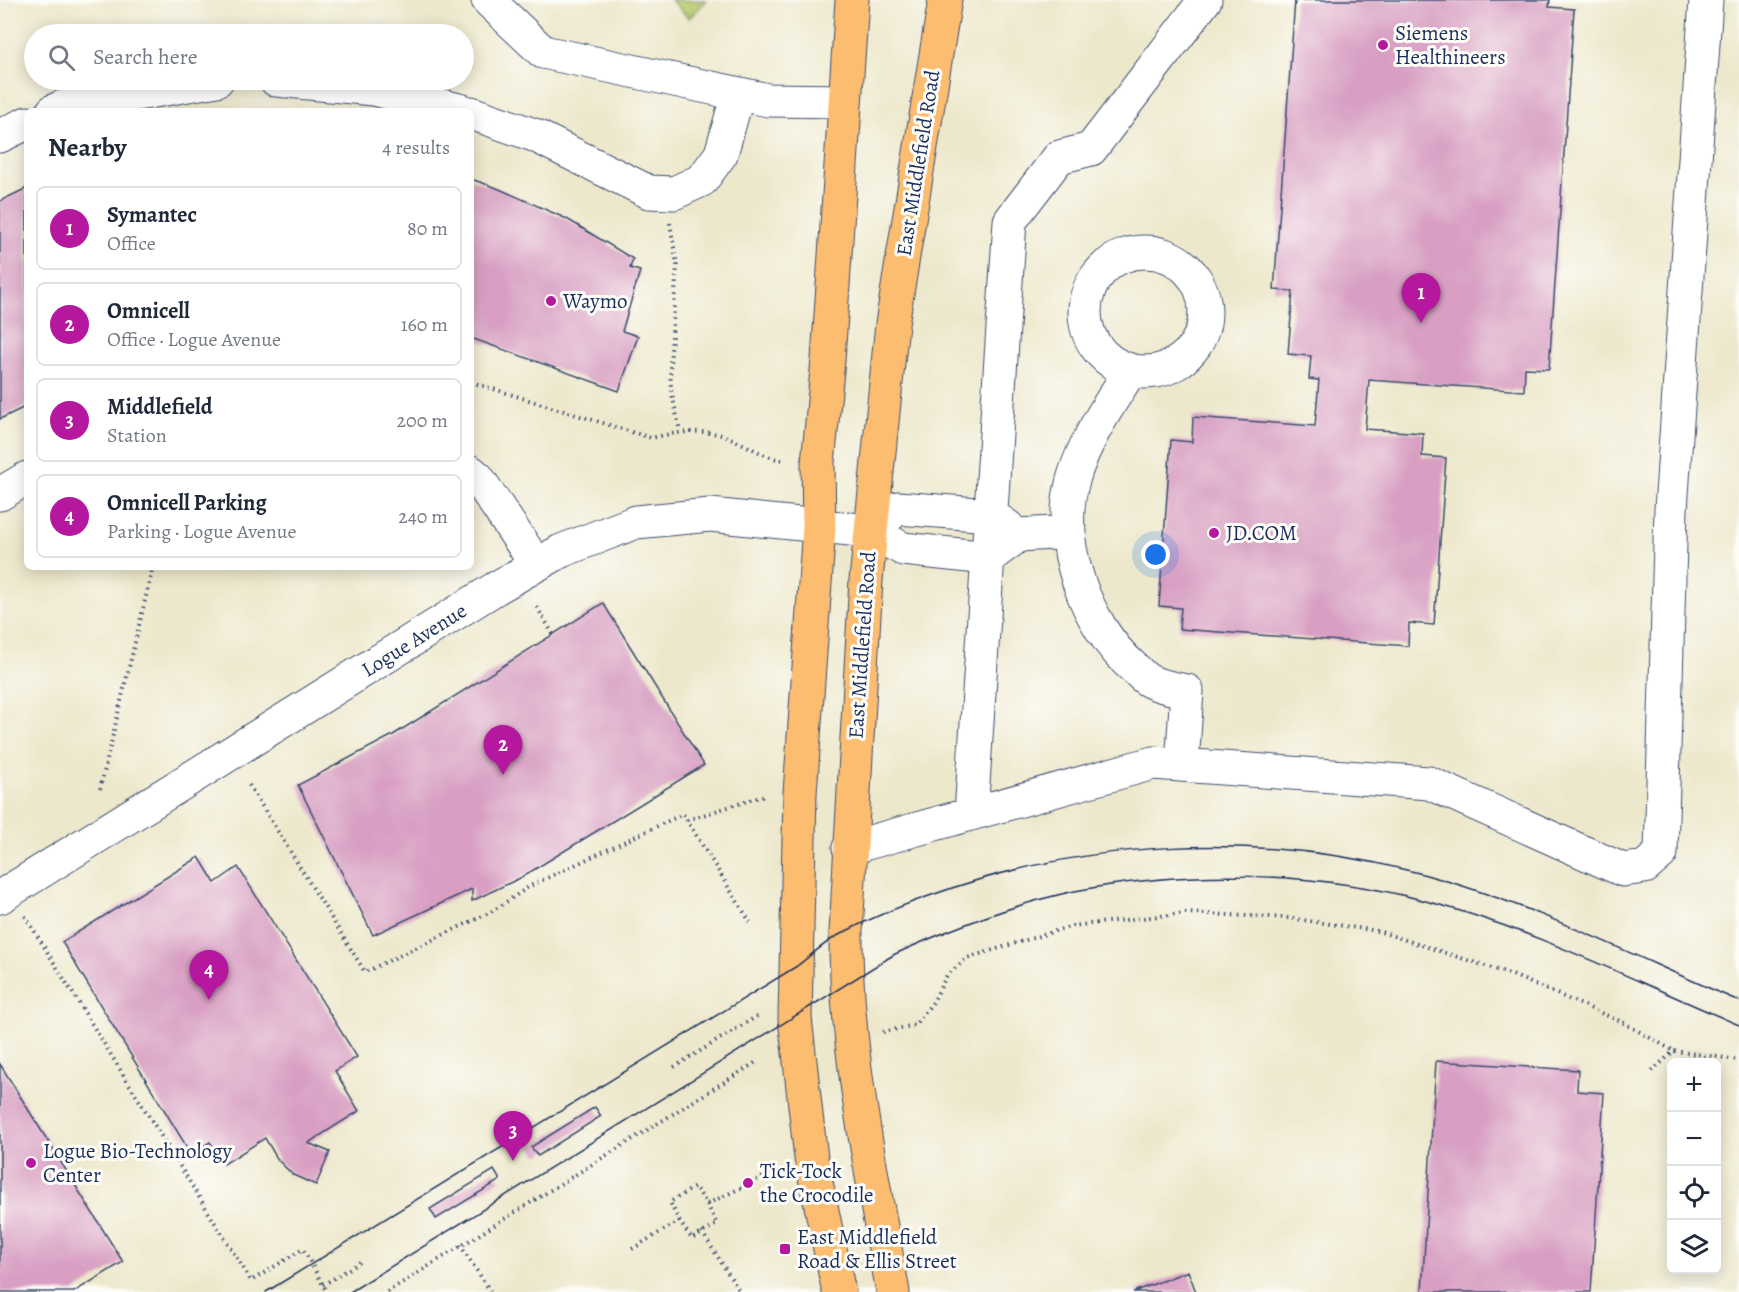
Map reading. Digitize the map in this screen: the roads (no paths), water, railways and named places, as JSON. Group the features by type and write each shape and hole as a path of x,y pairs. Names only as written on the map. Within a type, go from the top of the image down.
{"main road":[{"path":"839,1292 811,1158 795,1017 800,793 819,527 818,463 828,360 852,0"},
{"name":"East Middlefield Road","path":"893,1292 867,1147 845,984 849,848 870,531 892,324 945,0"}],"street":[{"path":"488,0 543,52 768,100 845,101"},
{"path":"971,814 1010,221 1059,157 1091,149 1204,0"},
{"path":"849,848 1153,763 1429,783 1623,870 1644,867 1661,854 1671,509 1706,0"},
{"path":"60,108 160,90"},
{"path":"378,90 451,108"},
{"path":"474,114 534,135 650,192 674,193 702,180 721,154 738,94"},
{"path":"0,136 24,124"},
{"path":"1130,371 1104,412 1072,481 1068,515 1071,551 1081,588 1101,630 1120,655 1151,682 1187,691 1182,765"},
{"path":"474,475 537,564"},
{"path":"0,494 24,480"},
{"path":"1019,535 991,514 898,508 870,531 903,549 988,558 1019,535 1070,532"},
{"name":"Logue Avenue","path":"5,894 561,551 636,522 710,515 870,531"}],"tram line":[{"path":"266,1292 797,966 837,936 882,914 929,896 988,877 1047,863 1108,853 1170,848 1232,847 1293,851 1354,859 1415,872 1498,898 1579,930 1739,1001"},
{"path":"350,1292 895,954 983,918 1075,891 1161,879 1249,876 1337,883 1380,890 1463,912 1543,940 1739,1025"}],"place":[{"name":"Siemens Healthineers","path":"1383,45"},
{"name":"Waymo","path":"551,301"},
{"name":"Symantec","path":"1421,323"},
{"name":"JD.COM","path":"1214,533"},
{"name":"Omnicell","path":"503,775"},
{"name":"Omnicell Parking","path":"209,1000"},
{"name":"Middlefield","path":"513,1161"},
{"name":"Logue Bio-Technology Center","path":"31,1163"},
{"name":"Tick-Tock the Crocodile","path":"748,1183"},
{"name":"East Middlefield Road & Ellis Street","path":"785,1249"}]}
